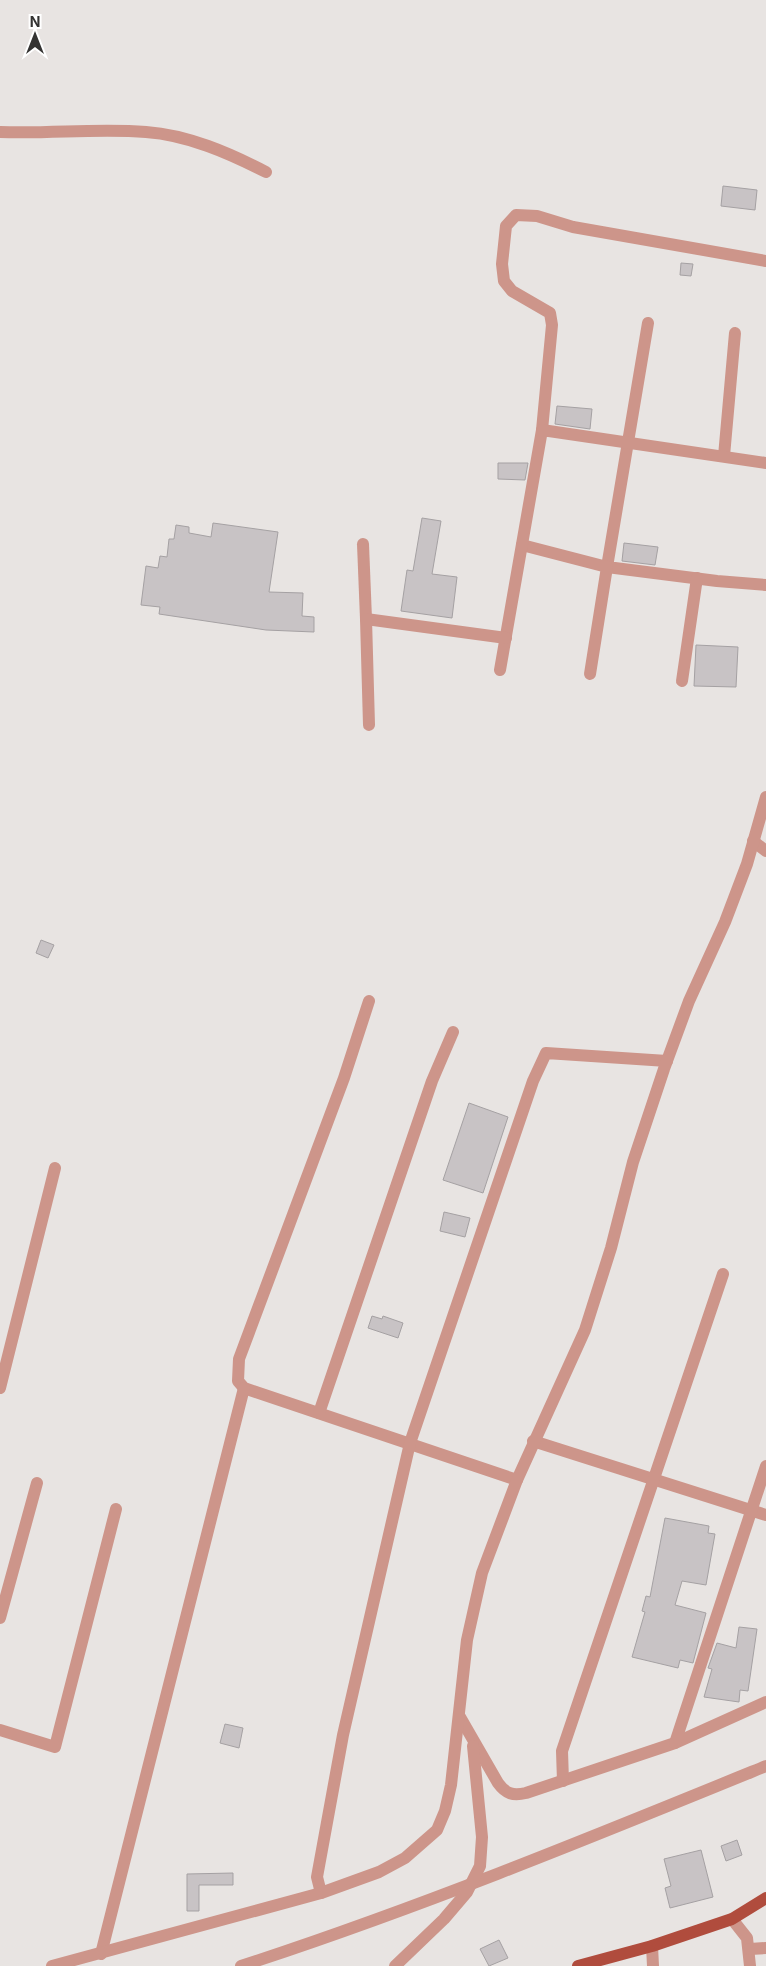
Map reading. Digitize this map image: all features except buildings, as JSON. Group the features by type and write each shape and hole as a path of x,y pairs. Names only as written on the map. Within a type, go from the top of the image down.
{"main road":[{"path":"586,1965 652,1946 732,1919 766,1898"}],"street":[{"path":"0,132 146,132 175,137 237,157 266,172"},
{"path":"500,670 542,430 552,325 550,312 512,291 504,281 502,264 506,226 516,215 537,216 573,227 766,261"},
{"path":"590,674 648,323"},
{"path":"724,456 735,333"},
{"path":"542,430 766,463"},
{"path":"363,544 369,725"},
{"path":"522,545 607,567 766,584"},
{"path":"682,681 697,578"},
{"path":"366,619 506,638"},
{"path":"52,1966 321,1894 378,1872 405,1858 437,1830 445,1811 451,1786 467,1640 482,1573 517,1480 534,1440 561,1387 585,1330 611,1248 633,1162 667,1061 689,1001 725,922 766,797"},
{"path":"753,841 766,851"},
{"path":"369,1001 344,1078 238,1360 238,1381 244,1388 517,1480"},
{"path":"319,1413 432,1081 453,1032"},
{"path":"321,1894 317,1877 343,1735 410,1444 534,1082 546,1053 667,1061"},
{"path":"0,1388 55,1168"},
{"path":"562,1781 562,1751 723,1274"},
{"path":"102,1954 244,1388"},
{"path":"534,1440 766,1515"},
{"path":"676,1743 750,1510 766,1466"},
{"path":"0,1618 37,1483"},
{"path":"0,1730 55,1747 116,1509"},
{"path":"460,1717 504,1790 514,1795 676,1743 766,1702"},
{"path":"396,1966 444,1919 470,1886 480,1866 482,1837 476,1755 470,1735"},
{"path":"241,1966 315,1942 470,1886 766,1766"},
{"path":"732,1919 747,1938 750,1949 750,1966"},
{"path":"652,1946 653,1966"},
{"path":"750,1949 766,1948"}]}
